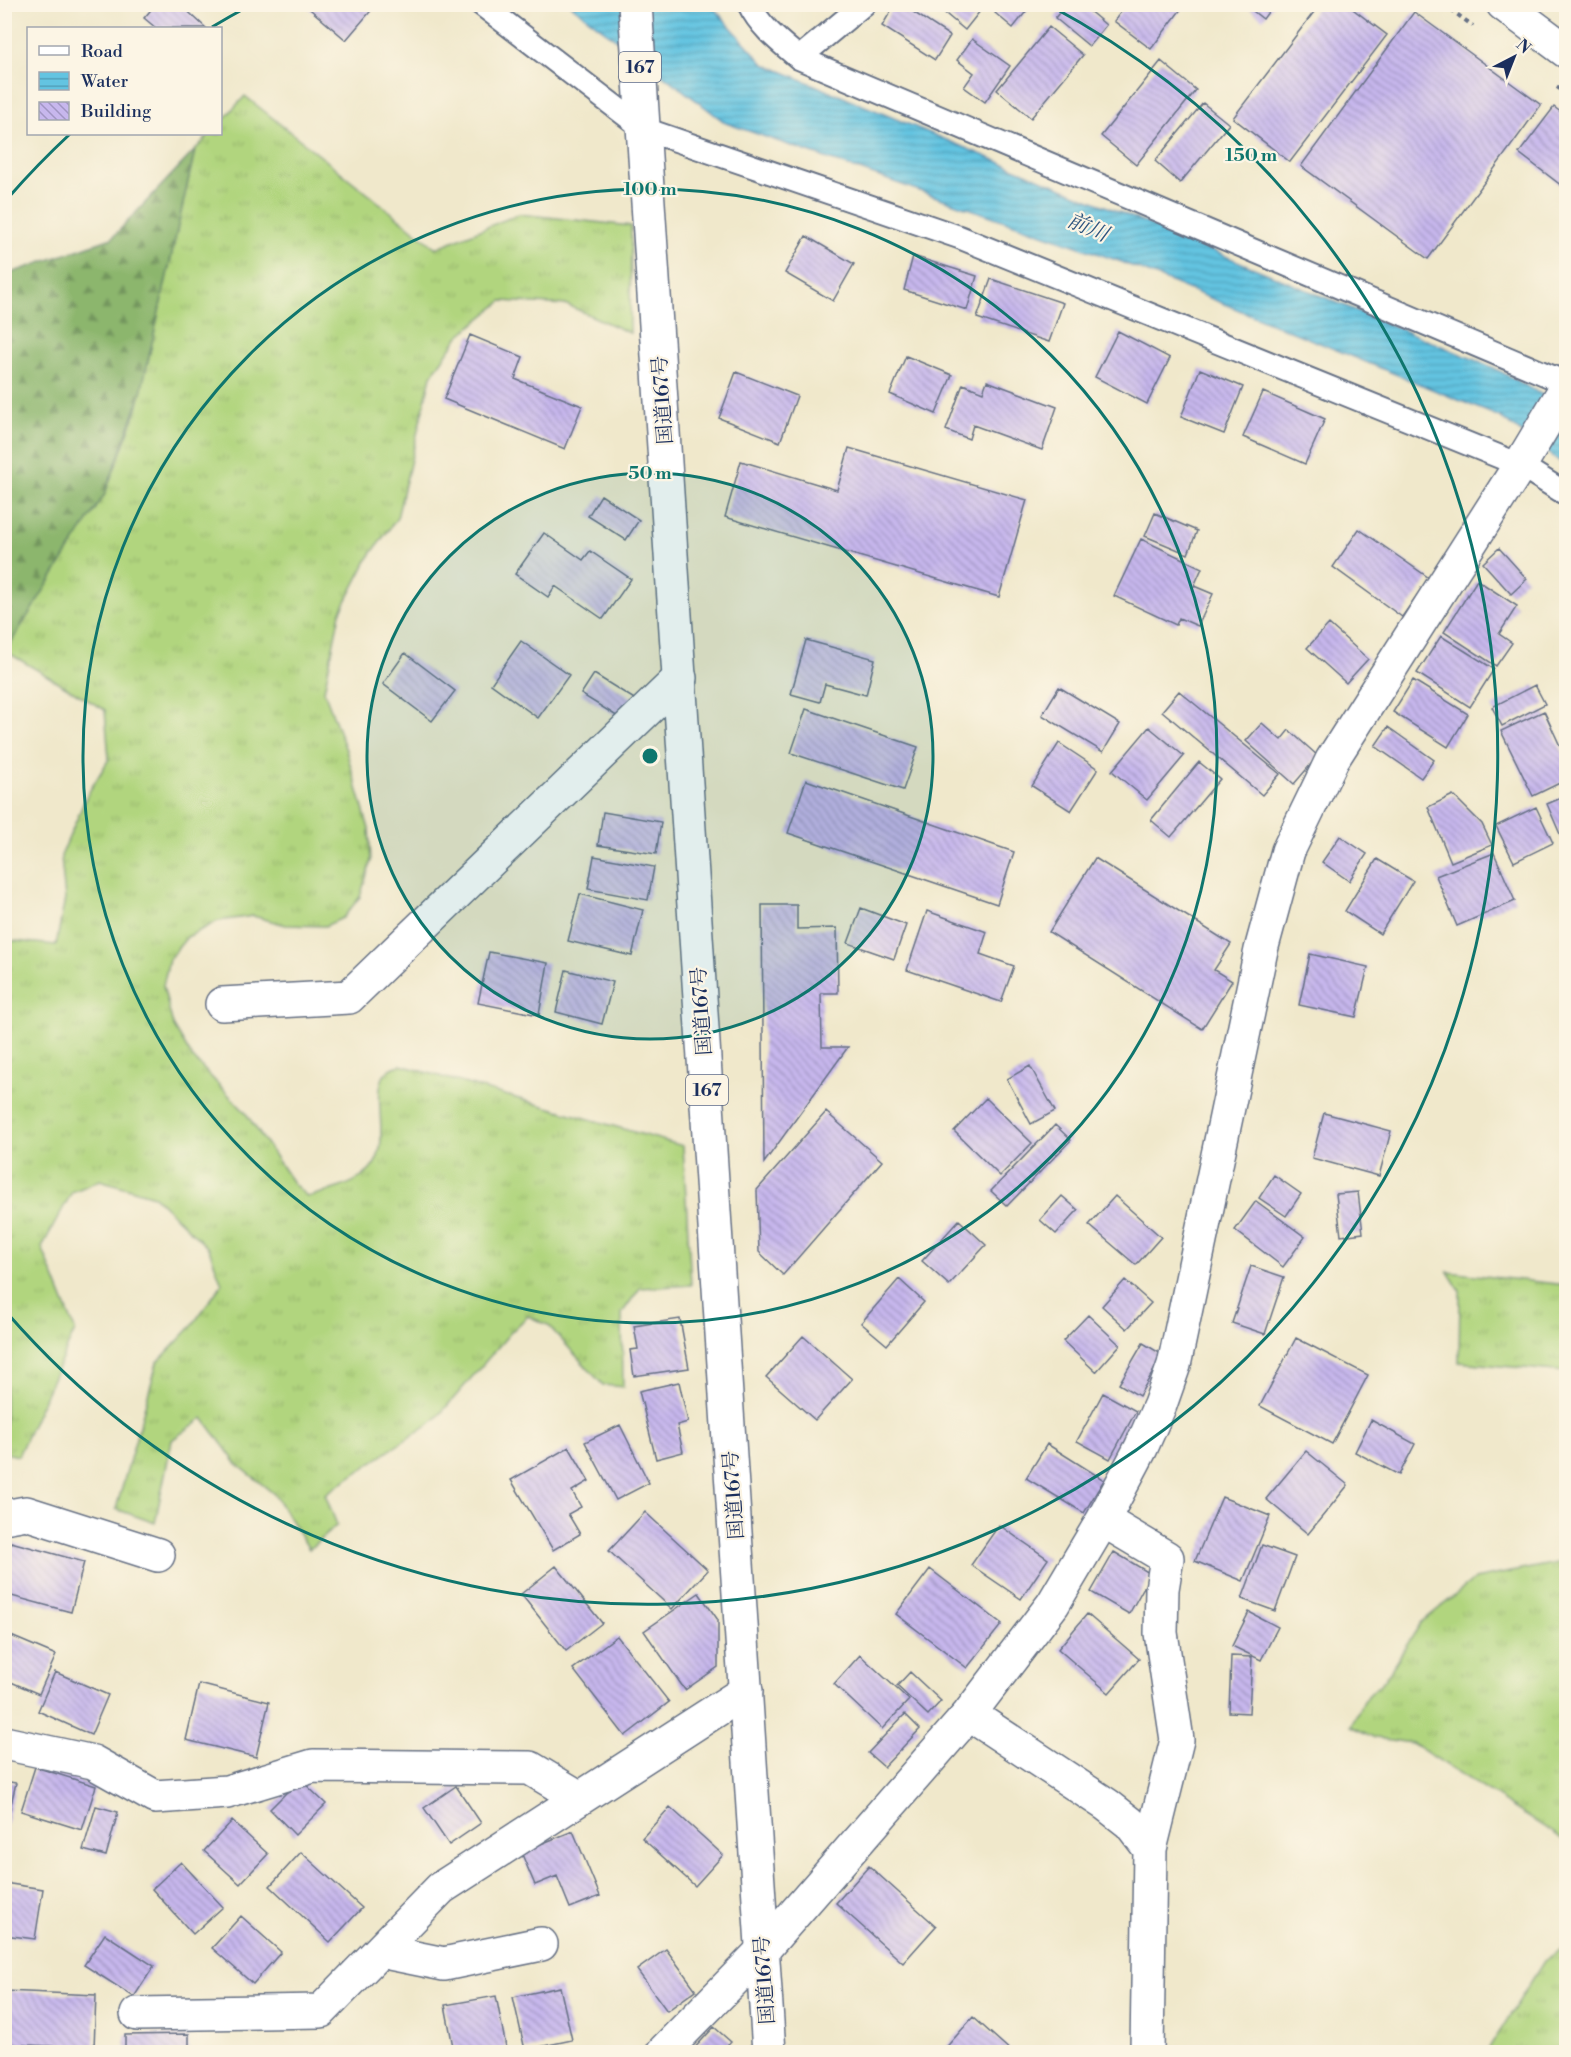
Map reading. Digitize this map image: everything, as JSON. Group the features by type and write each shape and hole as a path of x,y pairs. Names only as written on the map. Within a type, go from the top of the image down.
{"main road":[{"name":"国道167号","path":"635,4 769,2052"},
{"path":"1503,4 1566,51"},
{"path":"663,2052 762,1951 969,1714 1053,1604 1103,1520 1160,1405 1174,1365 1261,950 1288,851 1332,760 1520,465 1566,388"},
{"path":"222,1004 349,997 680,678"},
{"path":"4,1516 26,1513 158,1555"},
{"path":"1103,1520 1167,1558 1162,1589 1161,1633 1177,1740 1150,1849 1147,2052"},
{"path":"138,2014 321,2011 441,1888 746,1691"},
{"path":"969,1714 1107,1805 1130,1823 1150,1849"},
{"path":"4,1743 93,1762 155,1797 227,1792 313,1766 530,1768 580,1798"},
{"path":"380,1951 444,1964 541,1944"}],"lane":[{"path":"481,4 644,129 959,237 1520,465 1566,495"},
{"path":"748,4 754,15 771,34 799,58 1566,383"},
{"path":"799,58 864,4"}],"green space":[{"path":"245,96 436,248 519,214 631,226 630,333 567,305 502,301 459,336 431,376 397,518 369,557 340,613 324,691 346,750 369,829 371,861 360,897 343,918 325,926 286,925 253,916 218,921 187,937 169,959 163,986 173,1025 192,1057 245,1112 293,1183 307,1197 350,1183 363,1176 375,1164 380,1149 381,1082 388,1071 401,1065 683,1146 691,1285 640,1288 622,1313 623,1387 603,1385 548,1325 528,1316 511,1332 435,1420 325,1494 337,1525 309,1549 274,1494 236,1463 203,1418 172,1440 155,1523 116,1509 157,1363 191,1327 222,1284 209,1249 154,1196 100,1180 72,1192 42,1247 75,1330 18,1456 5,1453 4,940 56,945 65,899 61,856 87,795 109,759 105,710 5,651 105,494 137,409 195,150 209,135 222,135 222,121"},
{"path":"195,150 140,397 105,494 5,652 5,275 112,238"},
{"path":"1448,1272 1566,1285 1566,1372 1459,1362 1460,1291"},
{"path":"1566,1556 1566,1841 1412,1743 1375,1738 1351,1726 1363,1701 1385,1679 1421,1623 1475,1579 1562,1562"},
{"path":"1566,1946 1566,2052 1487,2052 1544,1961"}],"water":[{"name":"前川","path":"571,5 711,5 764,64 1494,368 1566,408 1566,466 1500,417 1122,262 726,123"}],"building":[{"path":"156,4 180,4 205,27 155,27 144,18"},
{"path":"304,4 374,4 375,6 346,40"},
{"path":"895,4 901,4 950,36 935,60 882,26"},
{"path":"934,4 982,4 984,6 965,30"},
{"path":"1002,4 1032,4 1013,28 995,13"},
{"path":"1066,4 1081,4 1106,25 1089,46 1055,18"},
{"path":"1127,4 1185,4 1151,49 1114,21"},
{"path":"1244,4 1274,4 1263,19"},
{"path":"1320,4 1346,4 1387,35 1290,162 1233,118"},
{"path":"1414,12 1541,105 1428,259 1301,166"},
{"path":"1049,27 1083,55 1031,118 997,90"},
{"path":"972,39 1010,66 985,102 964,87 974,73 957,60"},
{"path":"1161,61 1196,90 1136,165 1101,136"},
{"path":"1203,103 1229,124 1180,183 1155,161"},
{"path":"1554,107 1566,116 1566,189 1519,153"},
{"path":"806,236 854,264 833,301 785,273"},
{"path":"913,256 977,276 967,310 904,290"},
{"path":"991,279 1063,303 1049,342 977,318"},
{"path":"1118,331 1170,358 1147,404 1095,377"},
{"path":"470,335 523,357 515,379 582,406 565,449 444,399"},
{"path":"906,356 952,375 936,414 890,394"},
{"path":"1200,369 1243,387 1224,434 1181,417"},
{"path":"736,372 797,396 780,442 719,418"},
{"path":"987,381 1057,407 1042,450 973,425 969,439 946,430 963,384 983,392"},
{"path":"1263,392 1325,419 1305,464 1243,437"},
{"path":"849,448 1027,500 999,597 725,517 741,461 837,490"},
{"path":"601,495 639,520 626,540 588,516"},
{"path":"1155,513 1197,531 1188,554 1145,536"},
{"path":"1359,529 1429,578 1402,617 1333,567"},
{"path":"544,533 583,560 590,551 631,579 603,619 555,586 548,597 515,574"},
{"path":"1141,539 1202,568 1194,586 1213,594 1198,626 1179,618 1176,625 1114,596"},
{"path":"1499,548 1527,579 1511,594 1483,563"},
{"path":"1477,580 1517,606 1499,634 1512,643 1496,666 1444,632"},
{"path":"1329,624 1368,659 1346,683 1307,648"},
{"path":"1441,636 1494,669 1470,707 1417,673"},
{"path":"806,640 875,659 866,695 825,684 820,702 791,694"},
{"path":"521,641 569,675 538,718 491,684"},
{"path":"405,653 455,691 432,721 383,684"},
{"path":"594,674 636,700 623,720 581,694"},
{"path":"1413,680 1468,714 1448,747 1393,712"},
{"path":"1535,685 1545,704 1502,726 1492,707"},
{"path":"1059,687 1120,724 1103,752 1042,715"},
{"path":"1179,691 1280,774 1262,795 1162,711"},
{"path":"806,709 918,747 903,790 791,753"},
{"path":"1544,711 1566,759 1566,780 1533,796 1501,731"},
{"path":"1262,723 1281,740 1289,730 1318,756 1294,784 1246,741"},
{"path":"1149,727 1184,756 1147,800 1112,771"},
{"path":"1388,727 1434,760 1421,778 1375,746"},
{"path":"1059,743 1098,769 1071,811 1032,786"},
{"path":"1199,762 1220,779 1171,837 1151,820"},
{"path":"806,780 1014,852 997,904 788,833"},
{"path":"1453,795 1482,824 1492,845 1451,862 1428,807"},
{"path":"1566,796 1566,848 1547,804"},
{"path":"1536,807 1553,843 1514,862 1496,826"},
{"path":"603,812 661,822 656,854 598,845"},
{"path":"1340,836 1367,854 1349,881 1322,862"},
{"path":"1494,853 1515,901 1457,926 1436,876"},
{"path":"594,856 654,867 648,900 588,889"},
{"path":"1095,858 1231,944 1214,970 1232,981 1202,1029 1049,932"},
{"path":"1377,859 1413,881 1380,934 1345,911"},
{"path":"580,894 643,910 632,956 568,941"},
{"path":"762,905 797,905 797,929 837,928 838,993 821,993 822,1047 848,1047 764,1163"},
{"path":"861,908 906,925 894,959 848,943"},
{"path":"927,911 987,932 980,954 1014,966 1001,1002 907,970"},
{"path":"489,952 548,963 539,1015 478,1003"},
{"path":"1310,954 1368,967 1356,1017 1299,1005"},
{"path":"566,970 613,982 602,1024 556,1012"},
{"path":"1030,1066 1055,1111 1031,1124 1007,1079"},
{"path":"986,1098 1032,1143 1000,1176 954,1131"},
{"path":"826,1112 882,1161 783,1275 759,1252 757,1190"},
{"path":"1324,1113 1391,1131 1379,1176 1312,1158"},
{"path":"1055,1125 1071,1140 1007,1206 991,1191"},
{"path":"1274,1175 1301,1194 1286,1216 1259,1198"},
{"path":"1358,1192 1363,1233 1341,1236 1336,1194"},
{"path":"1062,1196 1078,1210 1056,1234 1040,1220"},
{"path":"1115,1196 1161,1237 1136,1265 1089,1225"},
{"path":"1256,1201 1305,1237 1283,1267 1235,1230"},
{"path":"959,1220 986,1245 949,1285 922,1261"},
{"path":"1251,1266 1284,1277 1265,1334 1232,1323"},
{"path":"899,1279 924,1302 887,1345 861,1323"},
{"path":"1125,1280 1151,1303 1127,1329 1102,1306"},
{"path":"1088,1315 1120,1345 1096,1372 1063,1341"},
{"path":"680,1319 689,1368 634,1376 630,1350 638,1349 634,1326"},
{"path":"803,1336 852,1379 815,1420 766,1377"},
{"path":"1296,1338 1368,1375 1332,1444 1260,1406"},
{"path":"1143,1343 1163,1355 1139,1396 1119,1384"},
{"path":"679,1382 688,1422 677,1425 683,1452 656,1459 639,1391"},
{"path":"1103,1393 1136,1411 1110,1459 1077,1441"},
{"path":"1371,1420 1415,1444 1399,1475 1355,1452"},
{"path":"620,1425 649,1483 616,1500 585,1442"},
{"path":"1047,1444 1104,1480 1084,1513 1026,1478"},
{"path":"569,1447 589,1481 572,1491 581,1507 568,1514 580,1534 553,1550 511,1480"},
{"path":"1306,1451 1348,1485 1308,1534 1266,1499"},
{"path":"1222,1497 1270,1516 1243,1581 1195,1561"},
{"path":"645,1512 708,1570 672,1609 609,1551"},
{"path":"999,1525 1048,1559 1021,1599 971,1565"},
{"path":"11,1542 84,1562 71,1612 4,1594 4,1566"},
{"path":"1262,1545 1295,1557 1275,1611 1242,1599"},
{"path":"1114,1552 1151,1574 1129,1614 1091,1592"},
{"path":"556,1566 602,1623 566,1651 521,1594"},
{"path":"930,1569 1002,1624 967,1668 896,1614"},
{"path":"699,1593 718,1620 718,1667 685,1690 644,1631"},
{"path":"1249,1612 1278,1627 1261,1660 1232,1646"},
{"path":"1087,1614 1139,1659 1109,1693 1058,1649"},
{"path":"4,1633 56,1655 39,1694 4,1679"},
{"path":"617,1636 669,1702 625,1736 573,1669"},
{"path":"860,1655 909,1700 882,1729 834,1684"},
{"path":"1231,1656 1252,1657 1249,1713 1229,1712"},
{"path":"55,1672 108,1695 91,1735 38,1711"},
{"path":"910,1672 941,1701 928,1715 897,1686"},
{"path":"199,1684 269,1702 256,1757 186,1740"},
{"path":"905,1714 920,1729 884,1767 868,1753"},
{"path":"35,1767 96,1786 82,1830 21,1811"},
{"path":"300,1779 326,1804 295,1835 270,1809"},
{"path":"4,1781 16,1783 5,1829 4,1829"},
{"path":"456,1786 481,1823 449,1845 424,1808"},
{"path":"96,1806 118,1812 106,1856 83,1850"},
{"path":"670,1807 723,1855 695,1886 642,1838"},
{"path":"232,1821 268,1854 240,1884 204,1851"},
{"path":"573,1831 600,1896 570,1908 557,1876 535,1885 521,1852"},
{"path":"301,1852 362,1908 330,1942 270,1886"},
{"path":"181,1862 223,1907 193,1934 152,1889"},
{"path":"869,1866 936,1926 903,1963 836,1903"},
{"path":"4,1883 43,1889 35,1939 4,1935"},
{"path":"241,1916 281,1952 253,1984 212,1948"},
{"path":"105,1934 154,1966 134,1997 84,1965"},
{"path":"666,1949 696,1990 667,2011 637,1970"},
{"path":"560,1987 572,2040 525,2050 513,1997"},
{"path":"4,1991 96,1995 94,2048 4,2044"},
{"path":"496,1996 507,2052 454,2052 445,2005"},
{"path":"973,2017 1012,2052 942,2052"},
{"path":"714,2027 731,2042 721,2052 691,2052"},
{"path":"189,2034 189,2052 125,2052 125,2035"}]}
